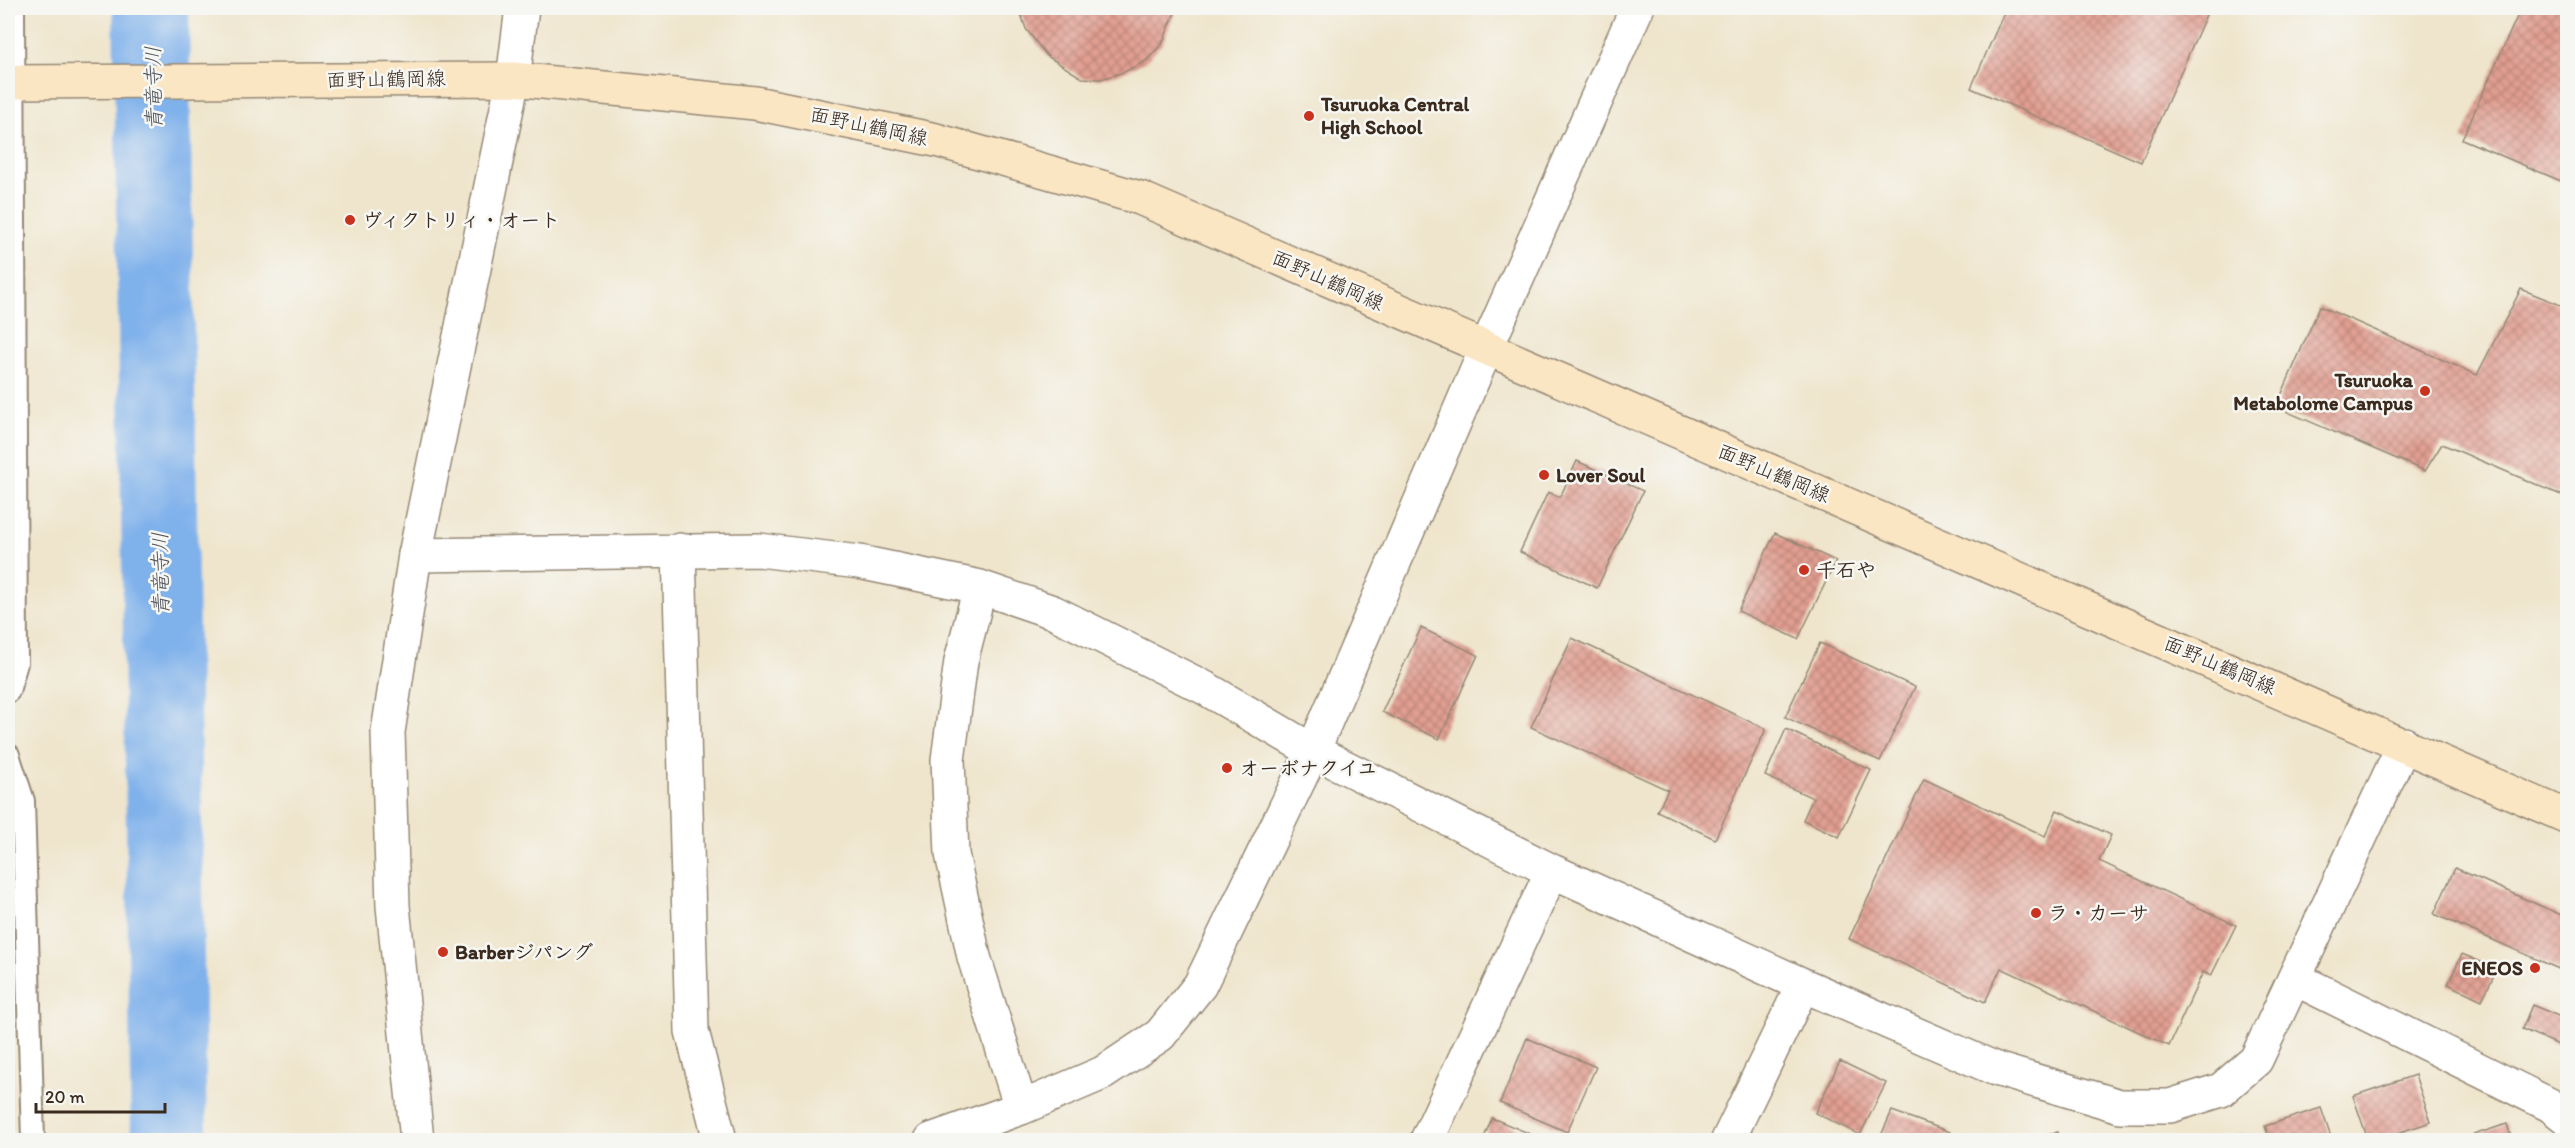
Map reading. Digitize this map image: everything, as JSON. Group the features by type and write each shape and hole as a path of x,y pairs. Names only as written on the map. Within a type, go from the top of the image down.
{"main road":[{"name":"面野山鶴岡線","path":"10,82 513,79 755,103 936,140 1140,198 2568,816"}],"street":[{"path":"417,1140 393,906 388,732 415,555 513,79 522,8"},
{"path":"931,1140 1021,1108 1103,1073 1160,1035 1200,985 1313,751 1486,349 1637,8"},
{"path":"415,555 759,549 859,562 980,587 1053,612 1205,688 1313,751 1552,871 1803,986 1996,1069 2120,1106 2170,1107 2221,1090 2256,1060 2296,980 2404,744"},
{"path":"679,550 692,1030 720,1140"},
{"path":"980,587 961,661 948,760 952,854 974,957 1021,1108"},
{"path":"1428,1140 1552,871"},
{"path":"2296,980 2550,1105 2568,1119"},
{"path":"1728,1140 1803,986"}],"lane":[{"path":"8,691 16,663 10,82 13,8"},
{"path":"8,755 23,801 33,1140"}],"building":[{"path":"1019,8 1177,8 1162,44 1146,61 1124,72 1101,79 1082,78 1047,56 1026,29"},
{"path":"2006,8 2209,8 2141,162 1971,88"},
{"path":"2521,8 2568,8 2568,184 2462,139"},
{"name":"Tsuruoka Metabolome Campus","path":"2521,289 2568,308 2568,498 2442,444 2425,471 2276,407 2320,306 2477,375"},
{"path":"1577,461 1643,491 1597,588 1520,552 1548,492 1560,497"},
{"path":"1775,533 1836,561 1798,639 1738,611"},
{"path":"1421,628 1478,655 1439,739 1382,712"},
{"path":"1572,638 1766,729 1715,839 1657,811 1668,790 1531,727"},
{"path":"1820,643 1915,687 1880,761 1785,717"},
{"path":"1786,729 1871,770 1839,837 1803,820 1813,798 1765,776"},
{"name":"ラ・カーサ","path":"1924,779 2045,836 2057,810 2111,835 2099,861 2236,925 2211,976 2203,972 2169,1046 2001,968 1985,1002 1849,939"},
{"path":"2455,868 2568,918 2568,973 2434,914"},
{"path":"2462,954 2497,969 2482,1000 2448,984"},
{"path":"2532,1005 2568,1020 2568,1049 2522,1029"},
{"path":"1527,1038 1596,1067 1567,1132 1500,1103"},
{"path":"1840,1061 1886,1083 1860,1135 1815,1113"},
{"path":"2415,1075 2431,1122 2376,1140 2368,1140 2353,1096"},
{"path":"2321,1108 2332,1140 2270,1140 2265,1126"},
{"path":"1892,1111 1950,1132 1945,1140 1879,1140"},
{"path":"1492,1118 1545,1140 1483,1140"},
{"path":"2507,1124 2512,1140 2458,1140"},
{"path":"2057,1132 2059,1140 2030,1140"},
{"path":"2243,1134 2245,1140 2223,1140"}],"waterway":[{"name":"青竜寺川","path":"151,8 169,1140"}],"place":[{"name":"Tsuruoka Central High School","path":"1309,116"},
{"name":"ヴィクトリィ・オート","path":"350,220"},
{"name":"Tsuruoka Metabolome Campus","path":"2425,391"},
{"name":"Lover Soul","path":"1544,475"},
{"name":"千石や","path":"1804,570"},
{"name":"オーボナクイユ","path":"1227,768"},
{"name":"ラ・カーサ","path":"2036,913"},
{"name":"Barberジパング","path":"443,952"},
{"name":"ENEOS","path":"2535,968"}]}
